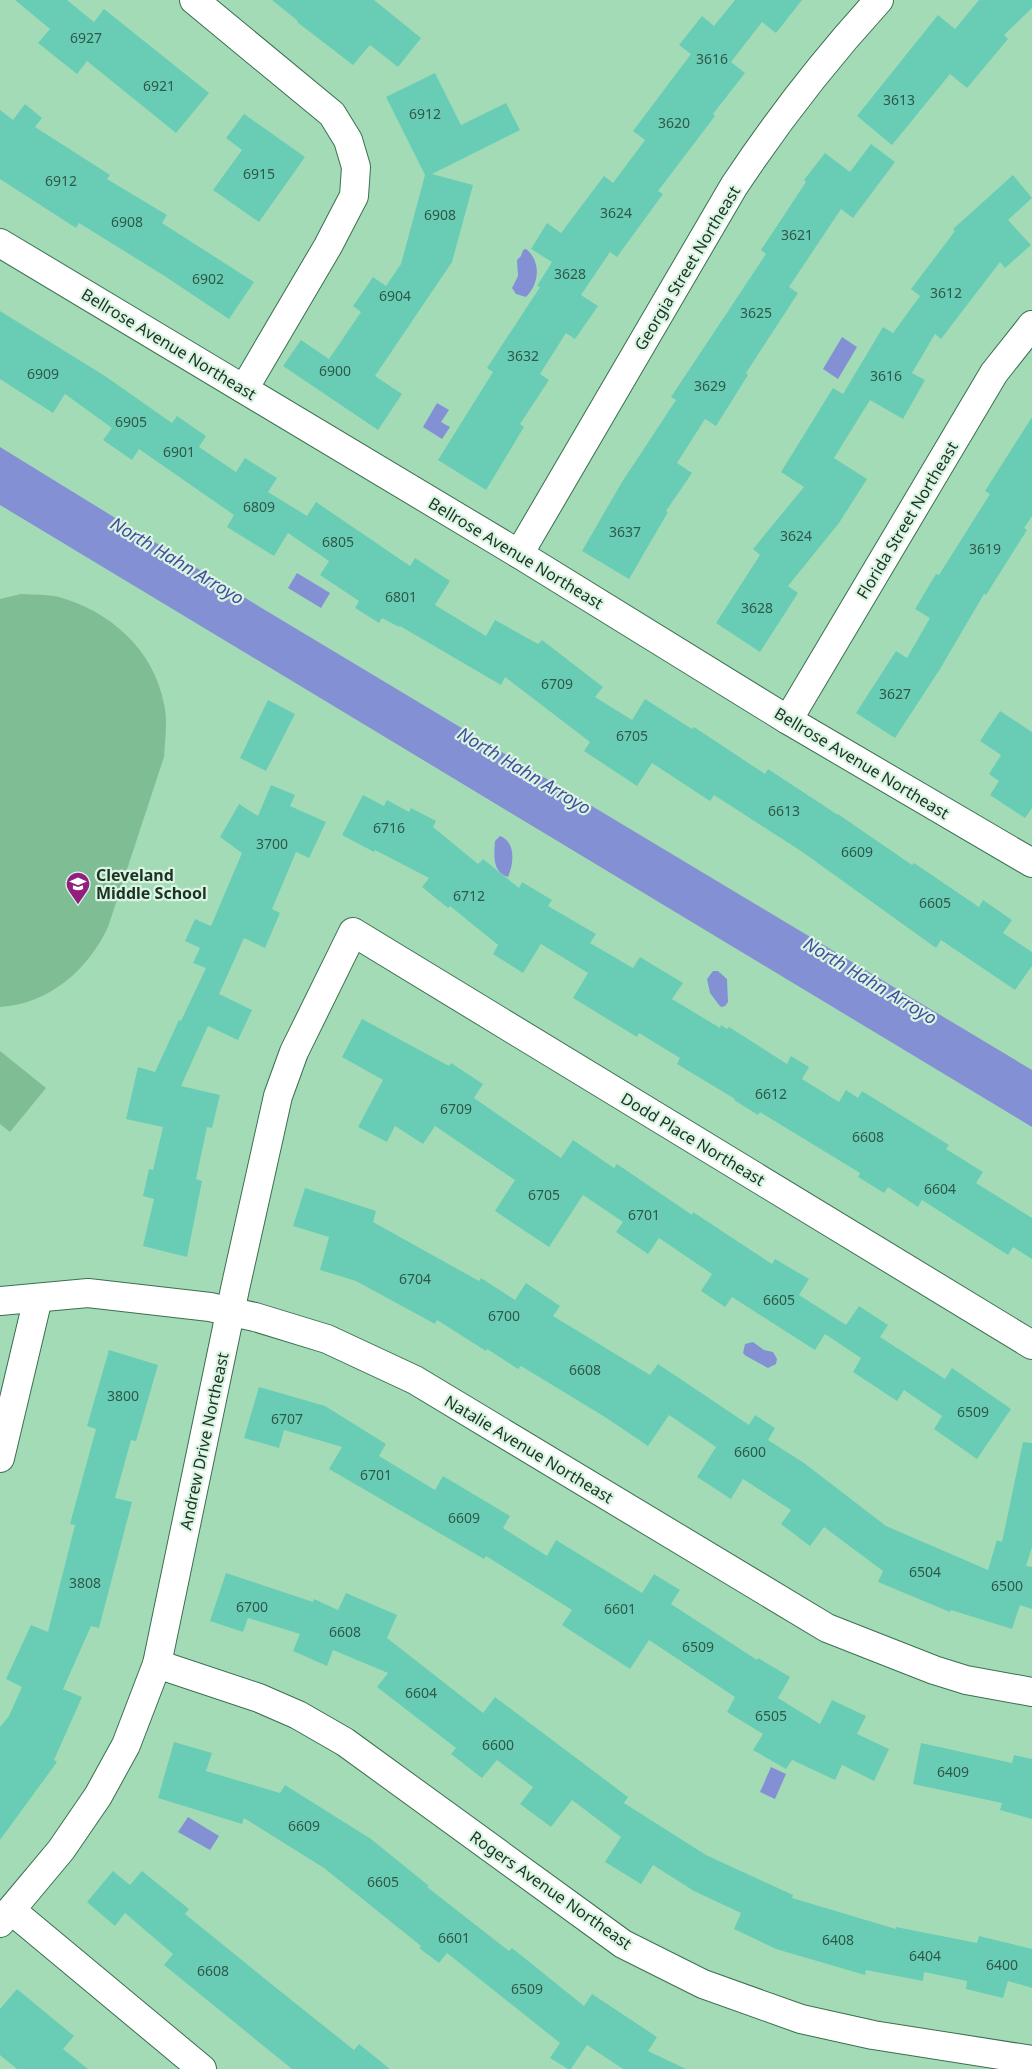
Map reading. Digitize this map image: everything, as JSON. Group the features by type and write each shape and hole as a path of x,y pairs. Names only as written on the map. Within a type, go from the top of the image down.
{"street":[{"path":"194,0 332,114 348,140 356,167 354,196 328,246 244,389"},
{"name":"Georgia Street Northeast","path":"519,554 734,186 767,138 852,30 879,0"},
{"name":"Bellrose Avenue Northeast","path":"0,243 519,554 788,720 1032,863"},
{"name":"Florida Street Northeast","path":"788,720 994,373 1032,325"},
{"name":"Andrew Drive Northeast","path":"6,1917 61,1850 98,1796 126,1745 157,1664 266,1142 278,1096 294,1052 353,932"},
{"name":"Dodd Place Northeast","path":"353,932 1032,1345"},
{"name":"Natalie Avenue Northeast","path":"0,1301 88,1292 210,1307 328,1339 416,1380 827,1628 934,1670 966,1680 1032,1692"},
{"path":"0,1458 38,1298"},
{"name":"Rogers Avenue Northeast","path":"157,1664 259,1698 298,1715 344,1742 623,1944 703,1984 801,2019 873,2034 1032,2060"},
{"path":"6,1917 202,2069"}],"green space":[{"path":"21,594 54,596 78,603 96,612 127,636 151,666 159,684 165,710 166,730 164,757 108,927 100,943 78,970 50,992 35,999 0,1007 0,599"},
{"path":"0,1051 46,1088 10,1132 0,1124"}],"water":[{"path":"526,249 534,260 537,272 534,285 526,297 516,294 512,288 518,276 517,260 523,250"},
{"path":"842,337 857,347 838,379 823,369"},
{"path":"437,403 449,410 441,422 450,427 442,439 423,427"},
{"name":"North Hahn Arroyo","path":"0,447 260,607 1032,1070 1032,1127 0,505"},
{"path":"297,573 330,593 321,608 288,588"},
{"path":"500,836 509,843 511,848 512,866 508,877 499,871 495,862 495,841"},
{"path":"713,971 718,971 727,979 728,1002 725,1006 721,1007 710,993 707,979"},
{"path":"753,1342 764,1350 773,1352 777,1359 776,1364 768,1368 746,1356 743,1353 745,1344"},
{"path":"771,1767 786,1774 775,1799 760,1792"},
{"path":"188,1817 219,1836 210,1850 178,1832"}],"building":[{"path":"15,0 67,0 94,22 104,9 209,93 176,133 87,61 77,74 38,43 50,29"},
{"path":"272,0 374,0 421,38 398,67 370,45 353,65 297,22"},
{"path":"735,0 802,0 776,33 762,22 731,62 745,73 658,191 663,194 617,257 610,252 581,295 598,306 575,339 566,333 540,374 549,380 520,424 524,427 486,490 438,460 493,372 487,368 540,287 537,286 552,262 531,249 547,223 561,233 604,176 613,183 645,140 633,131 691,54 679,45 702,16 714,26"},
{"path":"979,0 1032,0 1032,8 1004,35 1008,39 967,88 950,74 892,145 857,116 938,15 955,29"},
{"path":"435,73 461,125 506,103 520,130 432,174 473,185 452,262 375,376 402,394 378,430 283,366 301,340 329,359 361,312 353,306 373,277 386,286 401,264 425,175 386,97"},
{"path":"25,104 42,118 35,127 110,175 107,179 167,215 162,223 254,282 229,319 79,223 76,228 0,179 0,110 13,120"},
{"path":"244,114 305,157 259,222 213,190 242,150 226,138"},
{"path":"871,144 895,162 853,218 841,209 789,287 798,293 746,373 748,375 716,426 705,419 677,463 692,473 666,511 668,512 629,579 582,551 622,482 676,400 671,397 766,254 761,250 806,182 804,180 825,153 850,172"},
{"path":"1013,175 1032,198 1008,220 1031,245 1005,268 1000,262 941,339 935,334 912,373 925,380 903,419 870,400 834,458 867,479 839,523 788,586 798,593 760,652 716,623 760,555 753,549 804,487 781,472 833,388 843,394 883,327 893,333 920,296 911,289 955,231 953,229"},
{"path":"0,311 105,376 172,423 177,416 206,436 199,447 236,472 245,458 277,478 268,492 307,516 316,502 410,566 415,558 450,581 435,605 486,636 495,620 538,644 542,640 603,687 595,697 632,720 645,699 692,729 694,727 765,774 768,769 912,865 914,863 979,907 983,900 1012,920 1003,933 1032,952 1032,966 1015,990 941,940 936,948 801,851 714,795 710,801 652,763 637,786 584,751 590,742 505,677 501,685 400,626 382,618 379,623 355,608 359,601 320,575 329,561 288,533 274,556 227,527 234,515 139,449 132,460 103,440 112,428 65,394 53,413 0,379"},
{"path":"1032,417 1032,516 1024,528 1027,530 986,595 984,594 940,669 895,738 856,713 896,651 907,658 930,618 915,609 936,574 939,575 990,494 985,491"},
{"path":"268,700 295,714 266,771 240,758"},
{"path":"1000,711 1032,732 1032,808 1025,818 990,795 999,781 989,774 1001,755 980,741"},
{"path":"271,785 295,795 290,806 326,822 309,858 296,852 272,909 280,913 265,948 244,938 219,994 252,1010 238,1040 208,1026 181,1086 220,1095 212,1128 207,1127 196,1179 202,1181 187,1257 143,1246 154,1199 143,1196 149,1169 153,1170 163,1127 126,1119 138,1067 155,1072 206,968 193,963 200,948 185,941 195,919 211,926 242,853 220,837 239,804 258,816"},
{"path":"363,795 384,806 387,800 409,812 411,808 436,821 433,827 478,864 483,859 519,888 522,882 552,900 548,906 596,934 590,943 633,968 640,957 683,983 672,999 720,1028 721,1025 727,1029 729,1027 787,1064 791,1056 809,1067 802,1079 839,1102 846,1090 858,1098 862,1091 949,1145 946,1149 983,1172 976,1183 1032,1218 1032,1259 1013,1247 1008,1255 922,1200 918,1207 888,1187 884,1193 858,1177 860,1173 760,1112 758,1115 677,1064 680,1058 639,1033 637,1037 573,998 588,973 541,944 523,973 493,954 498,945 450,906 448,908 422,887 429,878 342,835"},
{"path":"362,1019 449,1066 451,1063 483,1084 474,1098 561,1158 573,1140 614,1168 617,1164 692,1215 693,1212 772,1264 775,1259 809,1279 799,1295 846,1325 859,1306 888,1325 880,1337 945,1379 952,1368 1011,1409 977,1459 934,1429 942,1416 904,1390 897,1401 853,1372 861,1358 825,1334 815,1350 732,1297 725,1307 701,1291 712,1274 659,1238 648,1254 616,1232 623,1222 583,1195 549,1247 495,1211 515,1180 435,1126 423,1144 395,1126 387,1142 358,1127 383,1080 342,1057"},
{"path":"305,1188 376,1211 373,1222 479,1281 481,1278 515,1300 526,1283 560,1306 553,1316 650,1375 658,1364 749,1425 755,1415 775,1428 768,1440 804,1463 886,1526 988,1570 997,1540 1002,1542 1023,1442 1032,1443 1032,1547 1026,1566 1032,1567 1032,1609 1020,1605 1012,1629 951,1610 950,1612 878,1582 883,1571 824,1527 810,1546 781,1524 791,1510 743,1479 731,1499 697,1477 716,1447 669,1415 648,1446 605,1417 521,1366 518,1369 437,1320 435,1324 356,1281 320,1270 329,1237 293,1226"},
{"path":"109,1350 158,1365 136,1441 131,1440 115,1498 132,1502 99,1628 91,1626 63,1689 82,1697 54,1760 57,1762 0,1840 0,1727 9,1716 22,1687 6,1679 31,1625 48,1632 75,1525 70,1524 96,1429 87,1426"},
{"path":"259,1387 325,1406 386,1444 379,1456 435,1490 443,1476 510,1516 503,1528 547,1556 556,1540 642,1593 654,1574 680,1590 671,1604 757,1660 758,1658 790,1677 778,1698 820,1724 832,1700 866,1716 857,1734 889,1749 874,1781 842,1765 835,1780 792,1760 786,1769 753,1750 763,1734 727,1712 735,1697 649,1640 630,1669 562,1625 572,1610 486,1556 484,1559 329,1469 342,1447 284,1430 279,1448 244,1438"},
{"path":"226,1573 313,1602 314,1599 338,1610 346,1593 397,1615 387,1638 483,1713 495,1697 628,1797 624,1803 706,1855 793,1895 792,1898 896,1929 896,1927 977,1943 979,1936 1032,1949 1032,1988 1008,1981 1003,1998 966,1989 967,1981 924,1972 923,1981 866,1970 865,1975 776,1949 734,1929 741,1913 694,1891 653,1865 641,1884 605,1862 621,1837 572,1800 551,1827 520,1804 533,1787 497,1760 482,1778 451,1754 456,1748 377,1687 388,1673 333,1650 327,1666 293,1651 300,1634 248,1618 243,1632 210,1621"},
{"path":"174,1742 212,1753 206,1771 280,1793 285,1785 371,1839 429,1886 427,1887 509,1951 512,1948 584,2006 592,1994 657,2037 648,2051 686,2069 623,2069 587,2045 571,2069 550,2058 560,2043 447,1953 439,1963 419,1948 421,1946 324,1868 244,1818 242,1824 158,1798"},
{"path":"921,1743 1012,1763 1014,1755 1032,1759 1032,1819 1000,1810 1002,1803 913,1784"},
{"path":"113,1871 130,1885 142,1871 189,1909 185,1914 275,1987 354,2050 359,2044 390,2069 292,2069 164,1965 173,1954 125,1913 115,1926 87,1902"},
{"path":"17,1989 74,2036 63,2049 88,2069 17,2069 0,2055 0,2009"}],"place":[{"name":"Cleveland Middle School","path":"78,905"}]}
